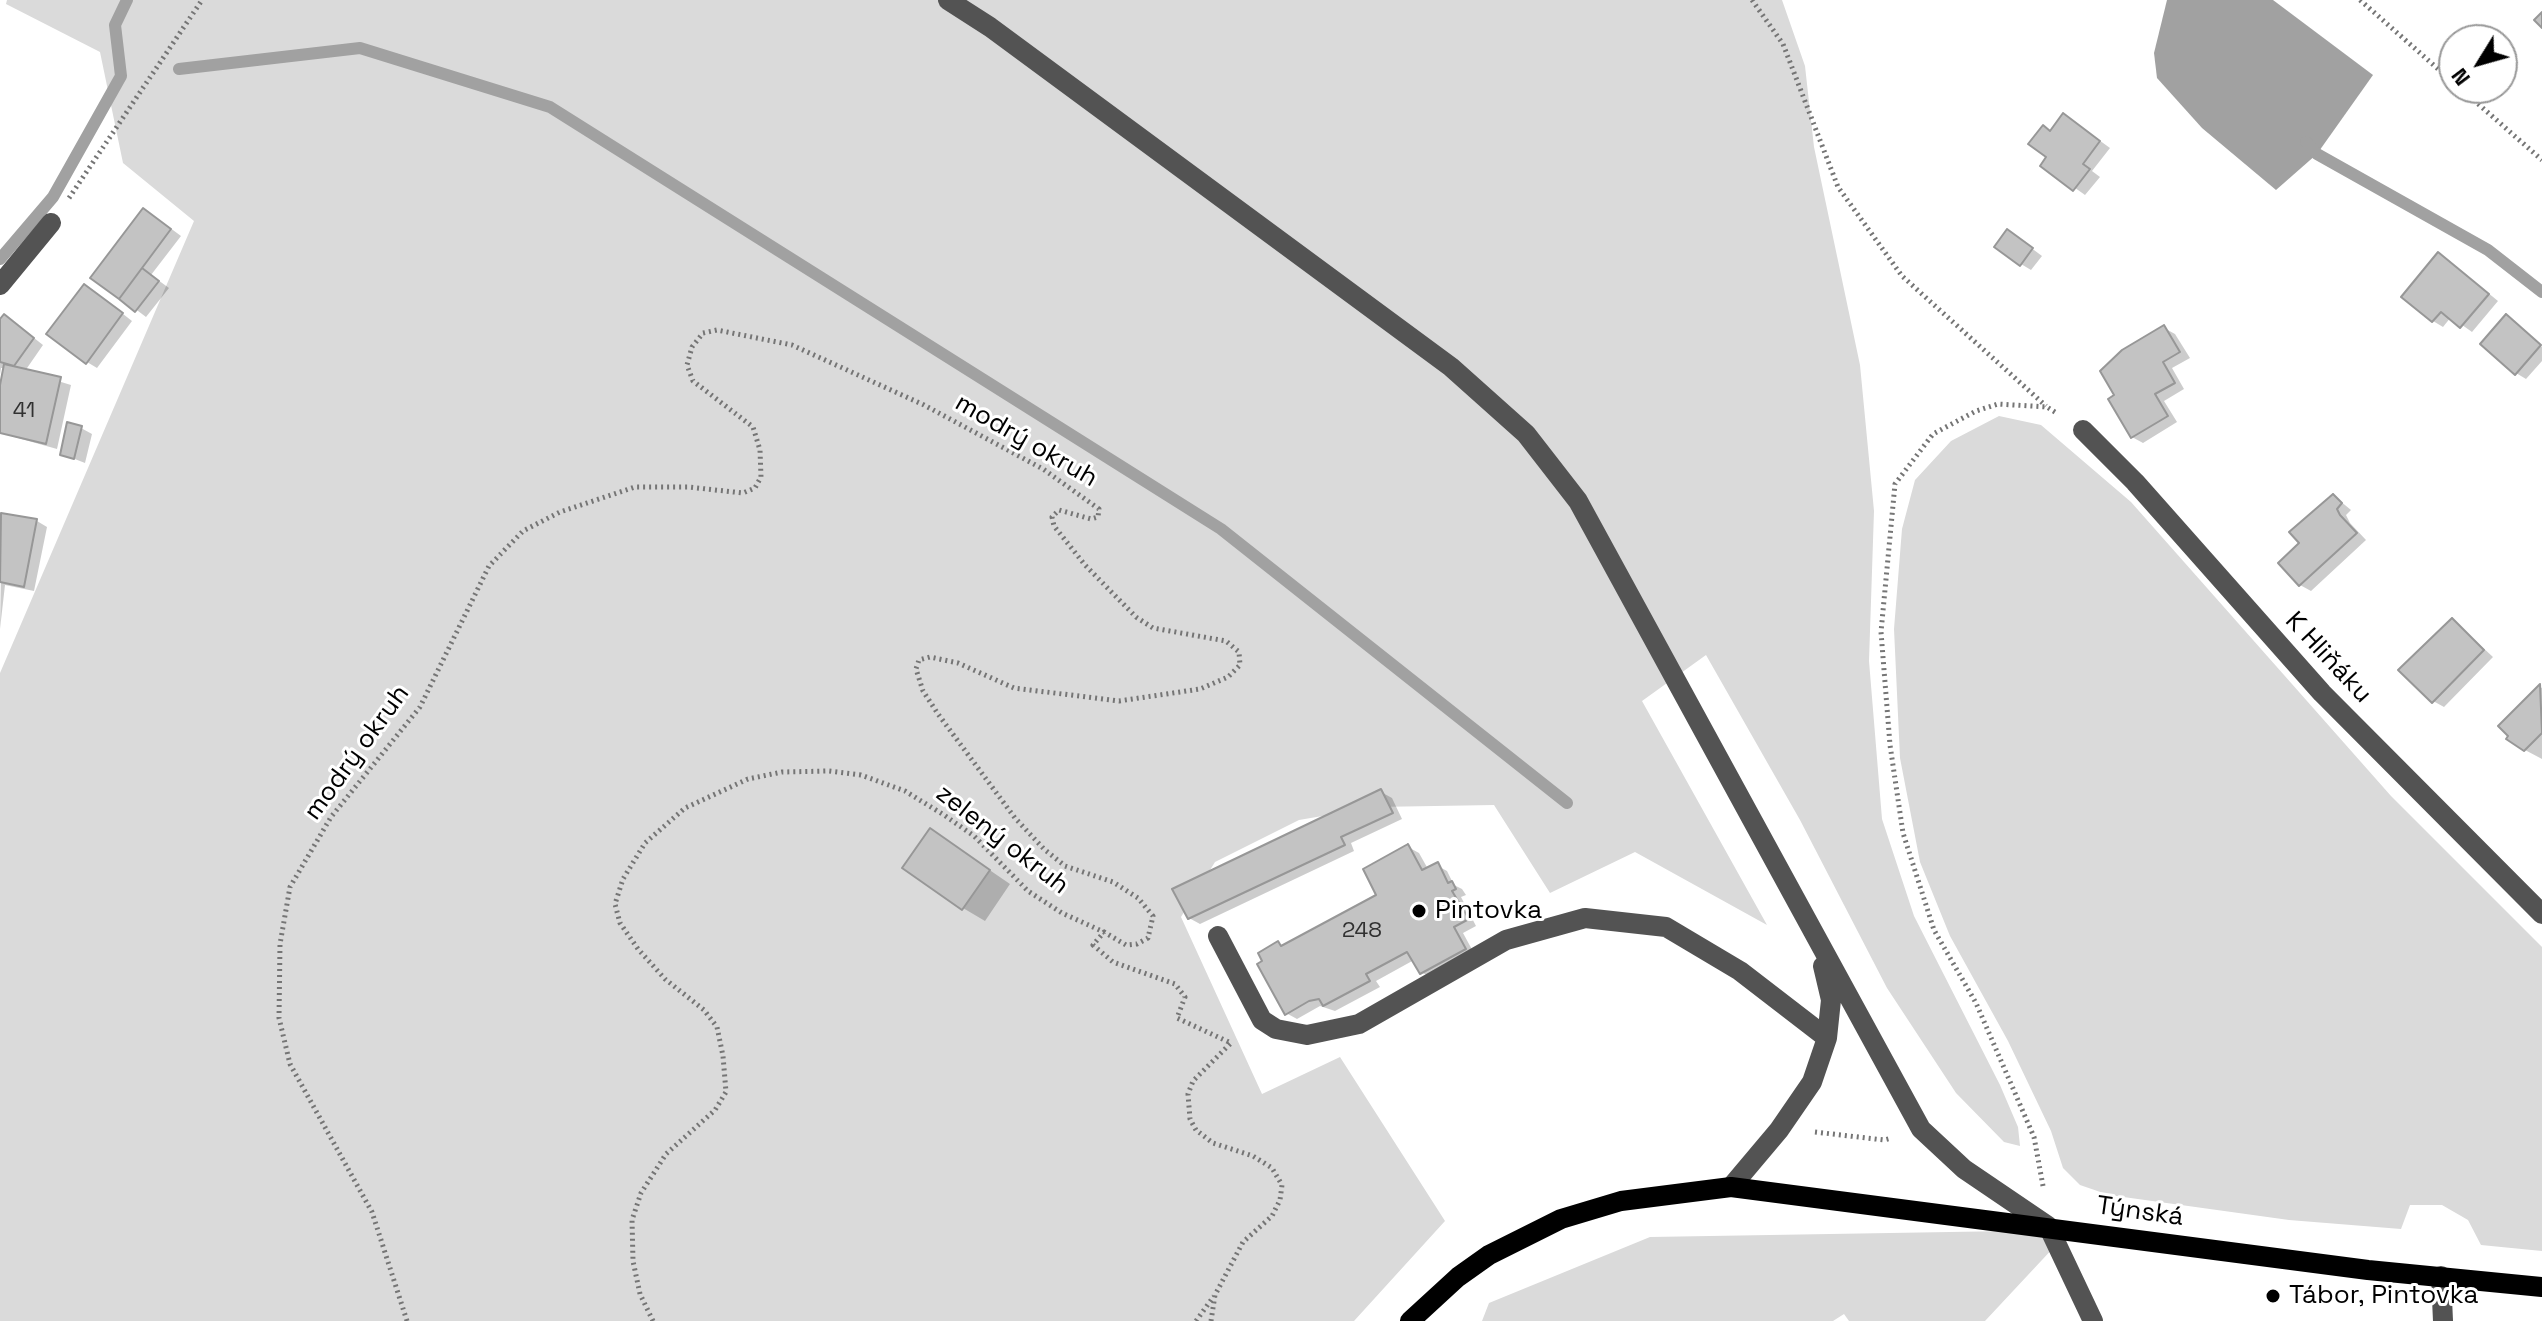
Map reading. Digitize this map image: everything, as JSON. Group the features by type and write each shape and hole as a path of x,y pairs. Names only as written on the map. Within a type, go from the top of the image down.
{"main road":[{"name":"Týnská","path":"1410,1321 1458,1277 1489,1255 1561,1219 1621,1201 1731,1187 2542,1287"}],"street":[{"path":"948,0 990,27 1451,367 1526,434 1578,501 1818,946 1921,1129 1964,1169 2048,1226 2093,1321"},
{"path":"0,285 51,223"},
{"name":"K Hliňáku","path":"2083,430 2135,482 2322,693 2542,914"},
{"path":"1218,936 1262,1020 1276,1029 1307,1035 1359,1024 1506,940 1585,918 1666,927 1740,971 1827,1038"},
{"path":"1731,1187 1779,1130 1812,1082 1827,1038 1831,1000 1818,946"},
{"path":"2441,1276 2443,1321"}],"path":[{"path":"51,223 202,0"},
{"path":"1752,0 1783,44 1838,187 1902,276 2047,407 2083,430"},
{"path":"2360,0 2438,69"},
{"path":"2478,104 2542,160"},
{"name":"modrý okruh","path":"407,1321 372,1212 290,1064 279,1018 280,944 290,887 331,817 420,707 489,566 523,531 560,512 635,487 688,487 743,493 755,488 761,477 760,450 753,427 693,381 687,365 692,347 703,333 717,330 792,345 924,405 1043,469 1099,509 1098,517 1091,519 1059,510 1052,517 1054,526 1128,609 1153,628 1216,638 1239,652 1240,665 1228,677 1200,689 1119,701 1014,688 958,663 930,657 919,660 916,669 923,691 1015,818 1065,866 1113,882 1138,898 1153,916 1148,938 1137,944 1126,945 1104,932"},
{"path":"2043,1184 2034,1137 1976,1003 1934,930 1903,833 1890,745 1881,632 1895,484 1933,434 1976,411 1998,404 2047,407"},
{"name":"zelený okruh","path":"653,1321 640,1294 633,1261 632,1220 641,1193 666,1154 715,1110 726,1092 723,1056 717,1027 704,1010 665,979 638,949 620,923 615,904 623,879 645,843 685,808 748,779 771,774 829,771 861,775 905,791 944,815 974,836 1028,891 1062,913 1104,932"},
{"path":"1104,932 1093,945 1113,962 1175,984 1185,997 1177,1018 1231,1043 1193,1081 1188,1094 1190,1119 1196,1130 1213,1143 1253,1156 1272,1168 1282,1185 1280,1200 1272,1216 1243,1242 1215,1295 1196,1321"},
{"path":"1803,1129 1825,1135 1884,1140 1897,1136"},
{"path":"1211,1321 1215,1295"}],"shaded area":[{"path":"7,0 1782,0 1805,66 1814,147 1860,365 1874,511 1869,661 1882,819 1914,916 2000,1085 2018,1127 2020,1146 2004,1142 1956,1093 1887,988 1800,820 1706,655 1642,701 1767,925 1635,852 1550,893 1494,805 1375,807 1299,820 1215,862 1181,917 1262,1094 1340,1057 1445,1221 1354,1321 0,1321 0,673 194,221 123,163 100,52 6,4"},
{"path":"2167,0 2273,0 2373,75 2317,154 2276,190 2202,128 2157,78 2154,53"},
{"path":"1999,416 2041,425 2131,502 2391,796 2542,947 2542,1251 2481,1245 2468,1220 2442,1205 2410,1205 2401,1229 2289,1220 2109,1195 2080,1185 2063,1168 2051,1131 2008,1041 1950,936 1920,862 1900,758 1894,629 1902,529 1915,480 1951,441"},
{"path":"2070,1230 1985,1321 1849,1321 1844,1314 1833,1321 1482,1321 1489,1303 1650,1237"}],"building":[{"path":"2542,12 2542,28 2534,20"},
{"path":"2063,113 2100,141 2083,164 2090,169 2073,191 2040,166 2046,157 2028,144 2043,125 2050,131"},
{"path":"143,208 171,229 119,299 90,278"},
{"path":"2007,229 2033,248 2020,266 1994,247"},
{"path":"2438,252 2489,294 2460,328 2441,312 2432,322 2401,297"},
{"path":"142,268 159,281 135,312 119,299"},
{"path":"84,284 123,313 86,364 46,334"},
{"path":"4,314 34,338 14,366 0,362 0,319"},
{"path":"2506,314 2541,345 2515,375 2480,344"},
{"path":"2164,325 2180,352 2163,362 2175,383 2155,394 2168,416 2131,438 2108,399 2114,395 2100,371 2122,350"},
{"path":"4,364 61,377 46,444 0,433 0,385"},
{"path":"67,422 82,426 74,459 60,455"},
{"path":"2333,494 2342,503 2337,509 2340,515 2357,533 2299,586 2278,563 2299,543 2289,532"},
{"path":"1,513 37,519 24,587 0,582"},
{"path":"2452,618 2484,650 2432,703 2398,670"},
{"path":"2540,684 2542,733 2524,751 2506,739 2508,736 2498,726"},
{"path":"1381,789 1393,813 1341,837 1345,845 1188,919 1172,889"},
{"path":"930,828 990,870 962,910 902,868"},
{"path":"1408,844 1422,870 1438,862 1448,883 1452,881 1456,889 1452,891 1469,919 1454,927 1466,949 1420,974 1407,952 1366,974 1370,981 1323,1006 1319,999 1309,1001 1285,1015 1257,964 1262,961 1258,953 1278,941 1281,946 1376,895 1363,869"}],"waterway":[{"path":"0,259 53,197 121,76 115,25 127,0"},
{"path":"179,69 360,48 550,107 1221,529 1567,803"},
{"path":"2306,142 2317,154 2488,250 2542,292"}],"place":[{"name":"Pintovka","path":"1419,911"},
{"name":"Tábor, Pintovka","path":"2273,1296"}]}
